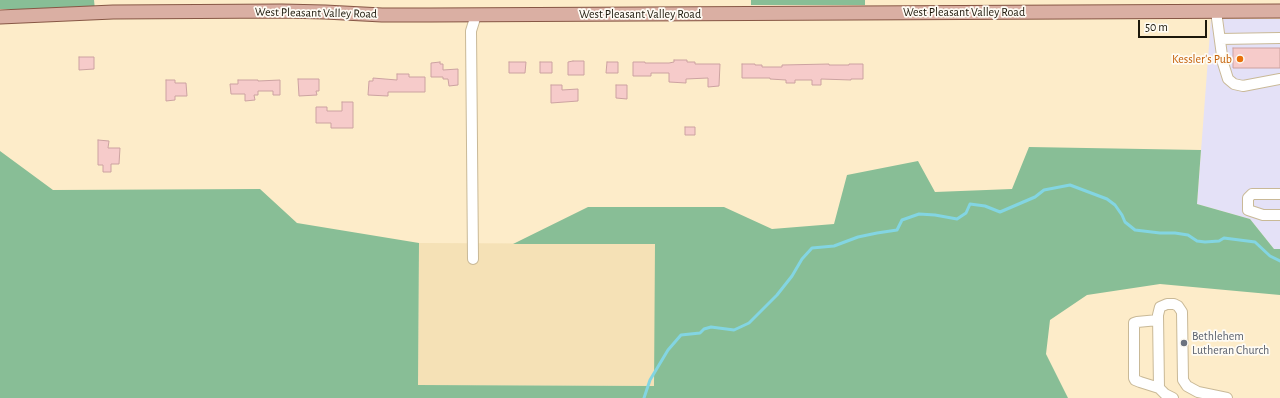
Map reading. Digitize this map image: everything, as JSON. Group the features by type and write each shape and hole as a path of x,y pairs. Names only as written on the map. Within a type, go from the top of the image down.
{"main road":[{"name":"West Pleasant Valley Road","path":"0,17 113,12 282,11 382,15 476,15 1280,10"}],"lane":[{"path":"1216,11 1223,63 1228,79 1234,84 1243,86 1280,79"},
{"path":"472,260 471,31 476,15"},
{"path":"1220,39 1280,38"},
{"path":"1280,194 1252,194 1248,198 1248,210 1263,215 1280,215"},
{"path":"1159,388 1158,320 1160,307 1167,304 1174,304 1178,306 1182,312 1183,380 1187,386 1198,392 1227,398"},
{"path":"1158,320 1134,323 1134,378 1140,382 1159,388 1165,394 1174,398 1187,386"}],"shaded area":[{"path":"1211,19 1280,19 1280,249 1274,249 1250,219 1197,204"},
{"path":"419,243 655,244 655,386 418,385"}],"green space":[{"path":"0,0 94,0 95,10 0,9"},
{"path":"751,0 865,0 865,5 751,5"},
{"path":"1029,147 1201,150 1197,204 1250,219 1274,249 1280,249 1280,295 1160,284 1087,295 1050,320 1046,354 1068,398 0,398 0,151 53,190 260,189 297,223 419,243 418,385 654,386 655,244 513,244 588,207 724,207 772,229 834,224 847,175 918,161 935,192 1012,189"}],"building":[{"path":"1233,48 1280,48 1280,68 1233,68"},
{"path":"79,57 94,57 94,69 79,70"},
{"path":"674,60 687,60 687,62 695,62 695,64 720,64 719,86 708,87 708,78 686,79 686,83 669,82 669,73 651,73 651,76 633,76 633,62 669,63 674,62"},
{"path":"584,61 584,75 568,75 568,62"},
{"path":"440,62 440,64 443,64 443,70 458,69 458,85 449,86 448,79 443,79 443,77 431,77 431,63"},
{"path":"509,62 526,62 525,73 509,73"},
{"path":"540,62 552,62 552,73 540,73"},
{"path":"607,62 618,62 618,73 606,73"},
{"path":"742,64 762,65 762,67 782,67 782,65 863,64 863,79 821,79 821,85 812,85 812,80 795,80 795,83 786,83 786,80 770,78 742,78"},
{"path":"397,74 409,74 409,77 425,77 425,92 388,92 388,96 368,95 369,81 373,81 373,78 397,80"},
{"path":"298,79 319,79 319,91 316,91 317,95 299,96"},
{"path":"166,80 175,80 175,83 186,83 187,96 175,96 175,100 166,101"},
{"path":"238,80 280,80 280,95 273,95 273,91 258,91 258,95 254,95 255,100 245,101 245,94 231,94 230,84 238,84"},
{"path":"551,85 562,85 562,90 578,89 578,101 551,103"},
{"path":"616,85 627,85 627,99 616,98"},
{"path":"342,102 353,102 353,128 331,128 331,123 316,123 316,107 327,107 327,111 342,111"},
{"path":"685,127 695,127 695,135 685,135"},
{"path":"98,140 109,141 108,148 120,148 119,164 111,164 111,172 103,172 103,165 98,165"}],"waterway":[{"path":"644,398 650,380 668,350 681,335 700,333 704,329 711,327 734,330 749,323 777,295 792,276 802,259 812,248 834,246 858,237 897,230 902,220 919,214 957,219 966,213 970,204 985,206 1000,212 1035,197 1044,190 1070,185 1107,199 1115,205 1125,222 1135,230 1188,235 1197,241 1205,242 1219,241 1224,238 1255,242 1270,256 1280,261"}],"place":[{"name":"Kessler's Pub","path":"1240,59"},
{"name":"Bethlehem Lutheran Church","path":"1184,343"}]}
